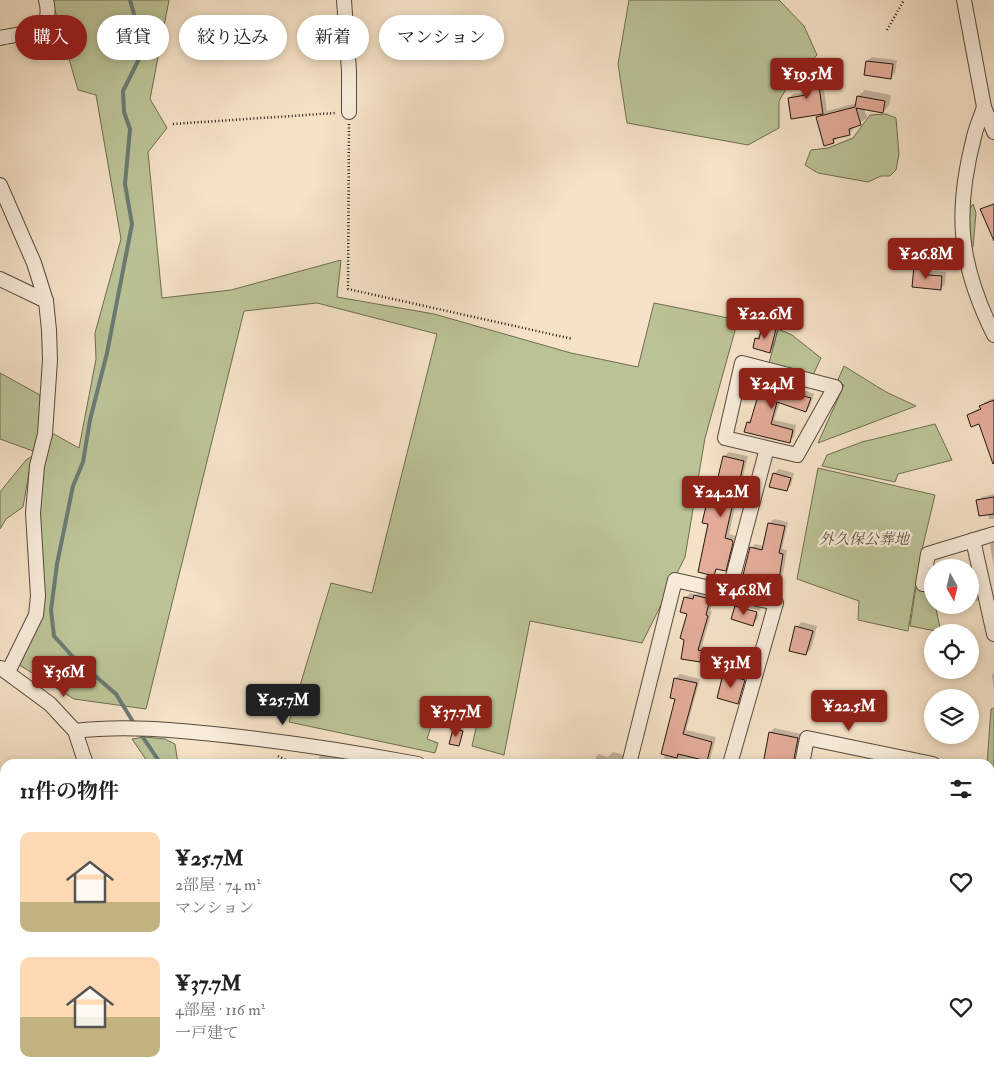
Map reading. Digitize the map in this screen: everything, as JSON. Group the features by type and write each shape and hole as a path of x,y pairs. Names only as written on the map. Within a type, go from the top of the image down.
{"street":[{"path":"0,38 37,29 45,25 48,19 46,0"},
{"path":"344,0 349,71 349,112"},
{"path":"964,0 984,108 994,132"},
{"path":"984,108 974,134 961,215 962,240 976,297 994,335"},
{"path":"0,185 34,263 46,301 50,330 45,434 37,466 33,513 38,596 36,615 4,670 50,704 75,731 84,759"},
{"path":"0,279 46,301"},
{"path":"742,363 835,387 797,455 767,448 725,438 742,363"},
{"path":"729,592 767,448"},
{"path":"923,584 928,554 994,534"},
{"path":"973,540 994,634"},
{"path":"630,759 675,580 776,603 731,759"},
{"path":"75,731 110,727 137,728 274,740 388,759"},
{"path":"803,759 807,738 909,759"}],"path":[{"path":"887,30 904,0"},
{"path":"173,124 349,112 348,288 573,339"}],"green space":[{"path":"52,0 169,0 166,15 97,15 97,60 157,60 150,99 167,128 148,152 162,298 231,290 341,260 337,297 434,314 571,353 638,367 654,303 738,320 705,438 685,557 642,643 530,621 504,755 472,746 476,728 435,714 427,739 438,743 435,753 289,722 331,583 372,593 437,334 317,303 244,311 146,709 74,699 13,661 36,605 33,495 50,432 79,448 96,359 95,333 121,239 96,95 78,90 69,60 87,60 87,15 56,15"},
{"path":"629,0 779,0 804,26 817,55 791,81 779,101 779,128 748,145 627,123 618,64"},
{"path":"886,114 896,118 899,154 896,170 890,176 881,176 868,182 818,173 805,165 811,150 828,148 853,138 870,115"},
{"path":"973,204 976,213 973,247 967,246 967,213"},
{"path":"778,329 792,335 821,358 813,375 769,363"},
{"path":"844,366 886,392 916,406 818,443 844,385 837,382"},
{"path":"0,373 40,395 40,427 33,451 0,439"},
{"path":"935,424 952,460 898,474 895,482 822,466 827,455 862,442"},
{"path":"32,456 23,507 6,519 0,529 0,492 26,460"},
{"name":"外久保公葬地","path":"818,468 935,495 920,558 908,631 858,620 859,601 797,579"},
{"path":"916,587 924,590 924,614 937,614 939,624 924,624 924,629 910,626"},
{"path":"994,708 994,759 987,759 991,709"},
{"path":"144,737 165,739 175,744 177,759 146,759 132,739"}],"building":[{"path":"866,61 893,64 891,79 864,75"},
{"path":"817,73 823,114 791,119 788,98 806,95 803,75"},
{"path":"857,96 885,101 883,113 856,108 861,125 849,129 850,135 833,139 834,143 824,146 816,117 855,107"},
{"path":"994,204 994,241 980,209"},
{"path":"914,266 924,268 924,272 928,273 928,275 942,276 941,290 912,287"},
{"path":"762,326 776,329 770,353 753,348 755,338 759,339"},
{"path":"748,381 782,388 783,386 802,392 800,395 811,398 806,412 777,402 771,424 793,430 790,443 744,432 747,422 750,423 757,399 748,397 748,394 745,393"},
{"path":"994,400 993,464 979,424 971,427 967,415 981,409 979,406"},
{"path":"723,456 744,461 738,489 743,491 739,505 733,503 725,538 732,540 733,543 726,571 716,569 714,576 698,572 708,524 702,523 706,506 711,507"},
{"path":"773,473 791,478 787,491 769,487"},
{"path":"994,497 994,514 979,516 976,500"},
{"path":"768,523 785,526 779,553 783,554 777,592 761,589 763,583 742,579 750,547 762,550"},
{"path":"694,595 710,599 706,615 708,616 698,650 702,651 700,662 681,659 684,640 680,638 687,614 680,612 684,597 693,599"},
{"path":"735,606 757,612 753,626 731,619"},
{"path":"795,626 813,631 806,655 789,651"},
{"path":"723,674 745,680 738,704 717,698"},
{"path":"674,678 697,683 683,734 712,742 708,759 678,754 677,758 661,754 675,699 670,698"},
{"path":"453,729 463,731 459,746 449,744"},
{"path":"769,732 798,738 794,759 764,759"}],"waterway":[{"path":"130,0 142,42 140,57 123,91 124,112 130,129 125,184 132,224 107,353 90,420 83,462 73,486 57,564 51,610 54,636 72,656 116,694 135,725"},
{"path":"140,733 158,759"}]}
